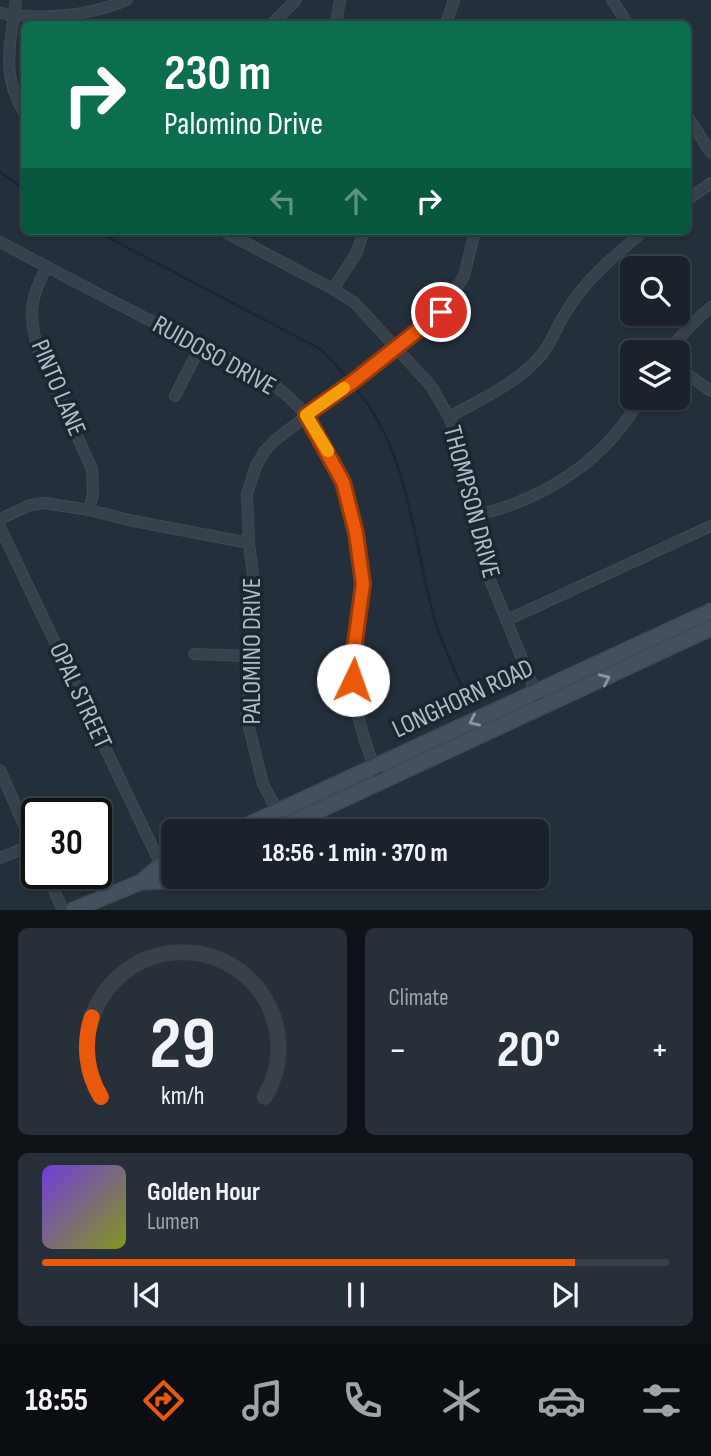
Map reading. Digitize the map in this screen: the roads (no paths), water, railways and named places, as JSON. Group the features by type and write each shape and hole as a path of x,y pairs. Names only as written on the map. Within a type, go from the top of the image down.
{"main road":[{"name":"LONGHORN ROAD","path":"262,819 711,611"},
{"name":"LONGHORN ROAD","path":"301,819 711,628"},
{"path":"73,910 141,882 161,867"},
{"path":"141,882 161,881"}],"street":[{"path":"16,0 7,69 21,106"},
{"path":"0,13 50,17 75,15 100,10 127,0"},
{"path":"275,21 296,0"},
{"path":"336,21 340,0"},
{"path":"447,21 454,0"},
{"path":"612,0 626,21"},
{"path":"691,122 711,153"},
{"path":"691,197 711,183"},
{"name":"THOMPSON DRIVE","path":"231,235 355,303 431,386 449,417 459,442 488,575 543,708"},
{"path":"333,289 356,254 363,235"},
{"name":"PALOMINO DRIVE","path":"278,819 278,812 263,784 246,715 249,691 248,656 256,599 249,543 247,494 256,466 274,441 436,317 449,302 468,263 474,235"},
{"path":"449,417 517,378 537,361 552,341 565,313 582,289 607,262 639,235"},
{"name":"RUIDOSO DRIVE","path":"0,242 253,372 292,399 306,415 343,482 356,533 363,584 353,657 353,680 360,722 374,767 382,782"},
{"name":"PINTO LANE","path":"47,267 37,285 32,302 33,334 92,469 93,494 89,510"},
{"path":"677,340 711,307"},
{"path":"175,396 201,345"},
{"path":"690,376 711,391"},
{"path":"474,516 505,509 529,499 572,474 611,441 632,410"},
{"path":"0,519 30,505 45,503 249,543"},
{"path":"508,620 711,526"},
{"name":"OPAL STREET","path":"0,527 161,850"},
{"path":"194,654 248,656"},
{"path":"0,771 21,820"},
{"path":"0,858 21,853"},
{"path":"53,889 63,910"}],"waterway":[{"path":"0,172 21,187"},
{"path":"104,235 322,350 347,378"},
{"path":"355,388 372,411 397,465 435,622 470,705"}]}
